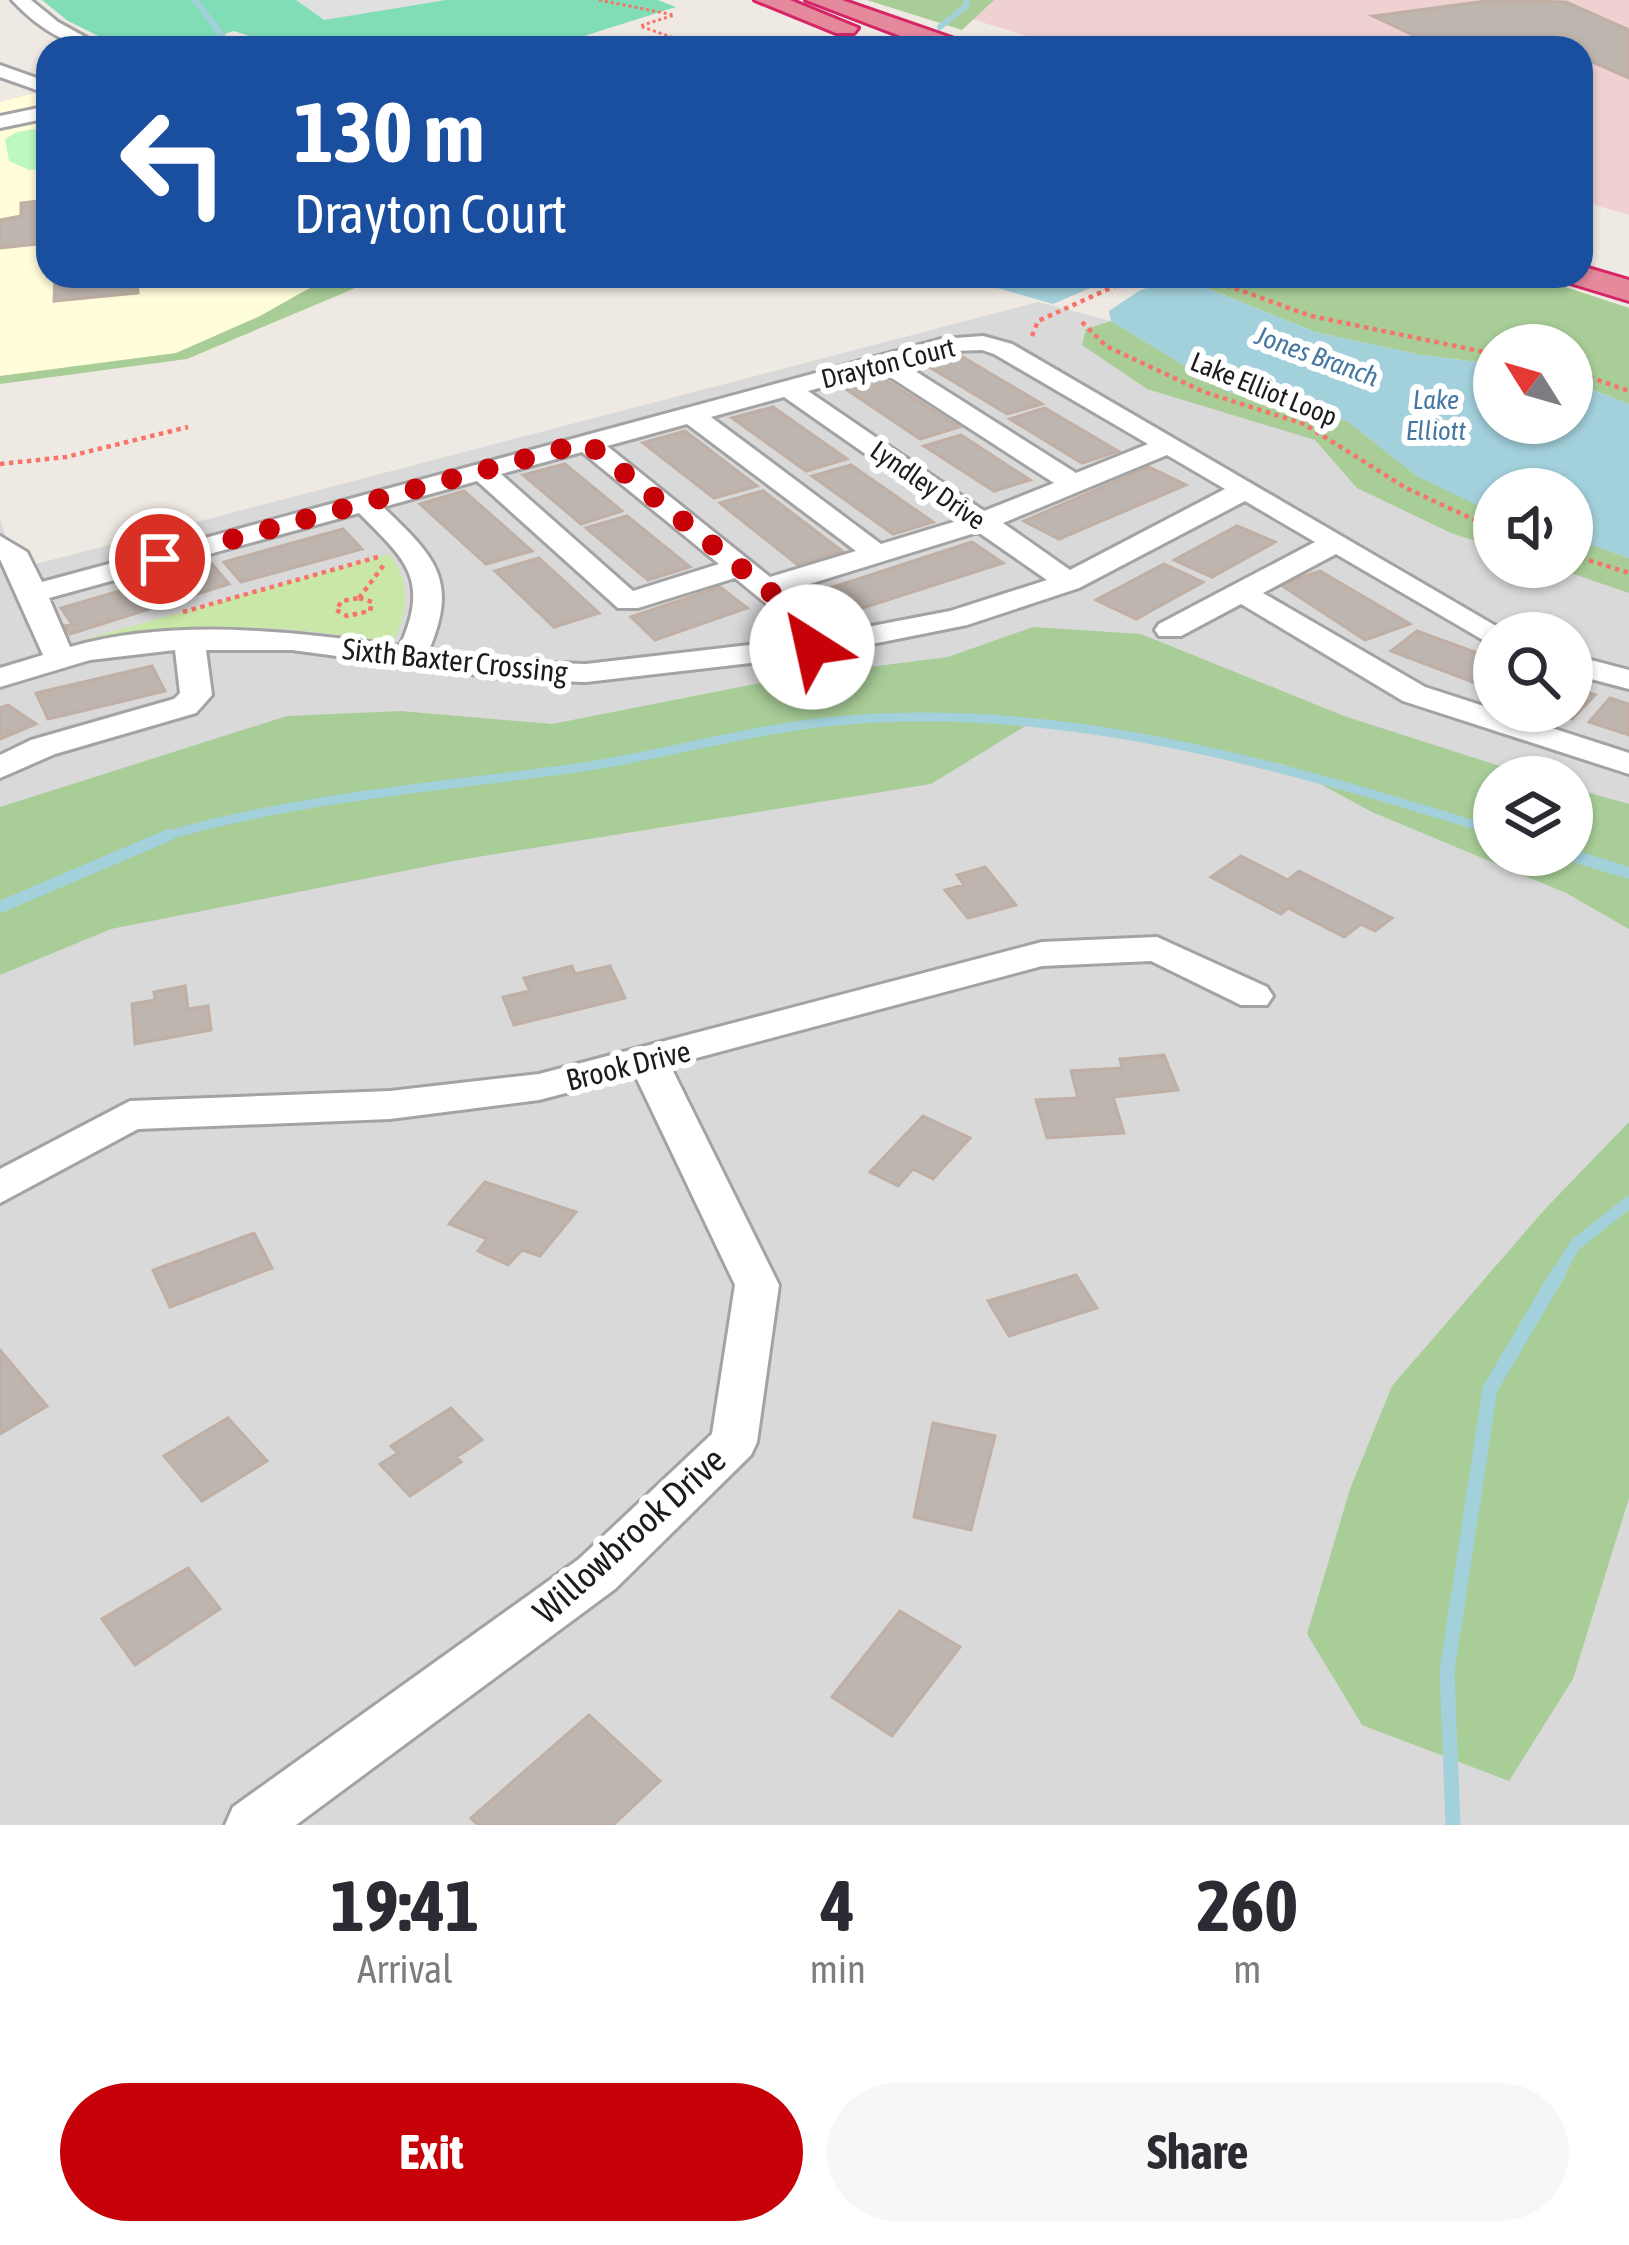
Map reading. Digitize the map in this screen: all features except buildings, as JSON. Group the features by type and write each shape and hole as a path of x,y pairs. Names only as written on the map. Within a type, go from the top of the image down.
{"highway":[{"path":"767,0 867,36"},
{"path":"818,0 922,36"},
{"path":"1593,279 1629,291"}],"street":[{"path":"21,0 72,36"},
{"path":"0,71 36,84"},
{"path":"0,102 36,92"},
{"path":"0,122 36,114"},
{"name":"Drayton Court","path":"31,594 951,344 983,343 1010,353 1473,622"},
{"path":"884,362 1074,484"},
{"name":"Lyndley Drive","path":"788,388 1069,582"},
{"path":"691,414 877,554"},
{"path":"586,442 779,599 812,647"},
{"path":"766,588 982,522 1166,446"},
{"path":"480,470 628,602 740,567"},
{"name":"Sixth Baxter Crossing","path":"0,678 151,641 178,628 516,671 586,674 669,668 812,647 956,620 1069,582 1243,491"},
{"path":"364,503 419,559 432,581 427,623 410,658"},
{"path":"0,544 17,558 60,660"},
{"path":"1170,630 1333,544"},
{"path":"1241,592 1393,685 1629,764"},
{"path":"0,768 43,747 185,706 196,695 178,628"},
{"path":"1593,670 1629,680"},
{"name":"Brook Drive","path":"0,1188 130,1115 390,1105 539,1087 1042,954 1157,949 1254,997"},
{"name":"Willowbrook Drive","path":"252,1825 597,1574 734,1442 757,1285 648,1061"}],"path":[{"path":"599,0 674,15 674,19 640,26 668,36"},
{"path":"1010,353 1026,343 1038,321 1111,288"},
{"path":"1232,288 1323,323 1473,351"},
{"name":"Lake Elliot Loop","path":"1082,322 1106,346 1204,392 1304,424 1473,521"},
{"path":"1593,378 1629,391"},
{"path":"0,464 67,457 188,427"},
{"path":"178,628 390,555 359,598 342,601 335,610 353,616 370,611 372,602 359,598"},
{"path":"1593,562 1629,573"}],"shaded area":[{"path":"296,0 446,0 324,20"},
{"path":"910,0 1629,0 1629,215 1593,204 1593,36 1027,36"},
{"path":"36,93 36,288 356,288 187,359 0,383 0,102"},
{"path":"1038,302 1111,321 1129,334 1316,414 1347,421 1473,499 1473,588 1593,588 1593,545 1629,558 1629,1825 0,1825 0,520 17,569"}],"green space":[{"path":"42,0 658,0 676,7 584,36 250,36 234,31 217,36 99,36 68,21"},
{"path":"867,0 994,0 962,30"},
{"path":"36,129 36,169 9,161 5,139"},
{"path":"310,288 356,288 187,359 0,384 0,376 176,353"},
{"path":"1207,288 1568,288 1629,308 1629,404 1593,390 1593,324 1473,324 1473,361 1315,332"},
{"path":"1111,321 1228,392 1347,421 1417,476 1473,502 1473,540 1357,488 1315,440 1147,389 1082,345 1086,329"},
{"path":"1593,545 1629,558 1629,593 1593,581"},
{"path":"389,554 401,576 405,598 393,643 236,627 160,630 79,641"},
{"path":"1033,627 1141,634 1344,716 1473,757 1473,854 1372,812 1285,765 1094,727 1032,722 931,784 459,860 111,929 0,975 0,807 287,716 401,711 552,724 790,677 948,657"},
{"path":"1593,794 1629,804 1629,929 1525,876 1593,876"},
{"path":"1629,1122 1629,1498 1573,1679 1509,1781 1362,1725 1307,1634 1350,1489 1392,1386 1545,1209"}],"water":[{"path":"998,288 1090,288 1053,304"},
{"name":"Lake Elliott","path":"1147,288 1207,288 1315,332 1473,361 1473,444 1593,444 1593,390 1629,404 1629,558 1593,545 1593,468 1473,468 1473,503 1417,476 1347,421 1228,392 1111,321 1109,311"}],"waterway":[{"name":"Jones Branch","path":"195,0 223,36"},
{"path":"940,27 967,5 966,0"},
{"path":"168,836 311,804 603,764 770,730 921,717 1005,720 1170,743 1333,783 1473,825"},
{"path":"0,907 168,836"},
{"path":"159,838 168,836"},
{"path":"1593,862 1629,873"},
{"path":"1557,1275 1575,1245 1629,1202"},
{"path":"1453,1825 1447,1671 1490,1389 1559,1272"}],"route":[{"path":"160,559 586,442 779,599 812,647"}]}
